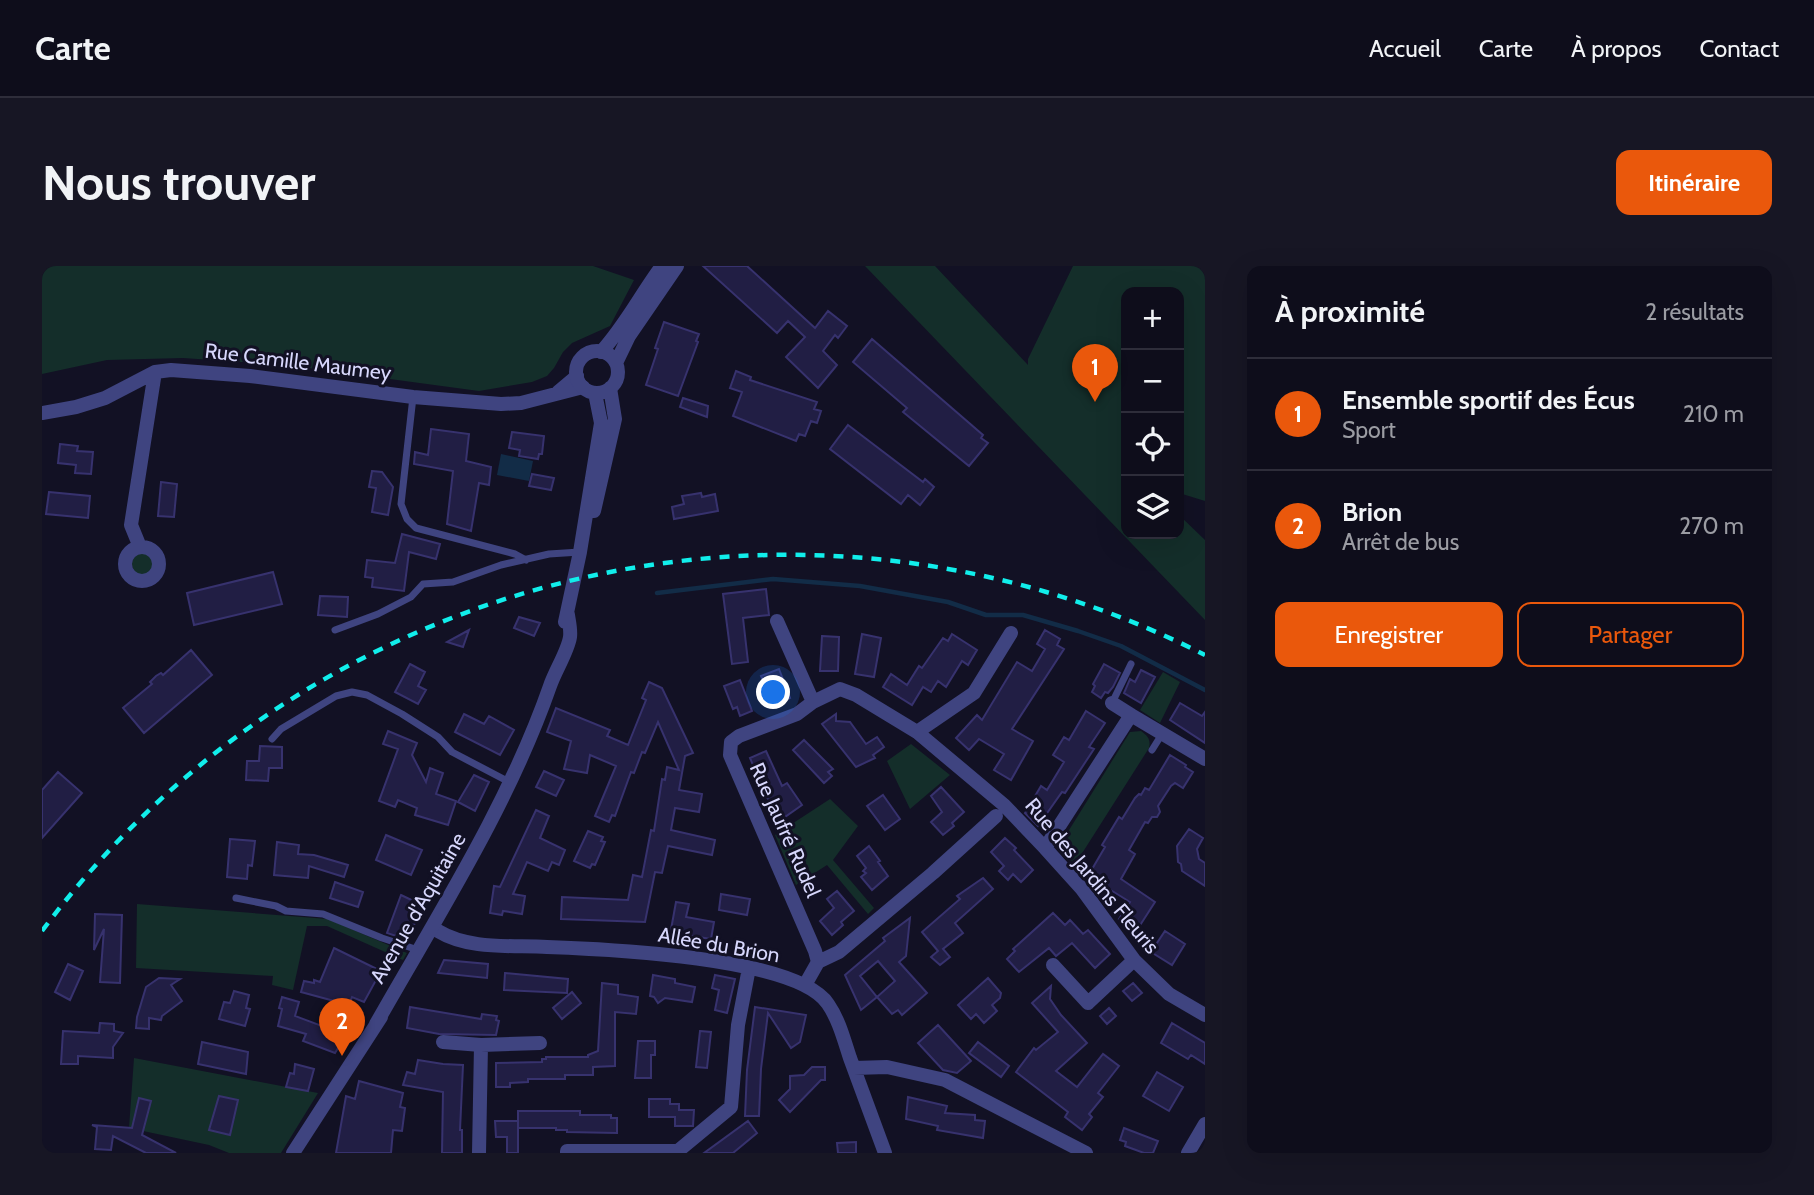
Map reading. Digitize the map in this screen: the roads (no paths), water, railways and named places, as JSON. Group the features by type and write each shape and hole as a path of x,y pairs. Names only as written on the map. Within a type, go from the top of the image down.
{"street":[{"path":"601,352 620,330 662,266"},
{"path":"615,363 629,336 677,266"},
{"path":"588,353 607,354 615,363 617,375 610,388 585,385 576,369 588,353"},
{"name":"Rue Camille Maumey","path":"42,413 105,398 155,372 170,370 250,376 413,397 501,404 521,403 585,385"},
{"path":"139,547 131,525 155,372"},
{"name":"Avenue d'Aquitaine","path":"293,1153 376,1024 419,964 511,783 558,664 565,654 570,636 568,615 601,423 585,385"},
{"name":"Avenue d'Aquitaine","path":"580,552 593,518 615,419 610,388"},
{"path":"778,621 813,702"},
{"path":"917,732 974,693 1011,633"},
{"name":"Rue Jaufré Rudel","path":"818,961 730,755 731,742 739,736 797,714 813,702 840,689 856,695 917,732"},
{"path":"1112,703 1205,759"},
{"path":"1045,848 1131,715"},
{"name":"Rue des Jardins Fleuris","path":"917,732 1004,805 1045,848 1082,889 1134,960 1169,994 1205,1015"},
{"path":"805,985 818,961 839,951 933,873 996,816"},
{"name":"Avenue d'Aquitaine","path":"376,1024 418,950 435,929"},
{"name":"Allée du Brion","path":"435,929 469,943 594,948 707,960 749,968 805,985 820,994 829,1004 885,1153"},
{"path":"1053,965 1088,1003 1134,960"},
{"path":"567,1153 679,1152 731,1107 738,1024 749,968"},
{"path":"443,1042 481,1045 540,1043"},
{"path":"479,1153 481,1045"},
{"path":"854,1068 887,1067 946,1080 1086,1153"},
{"path":"1188,1153 1205,1124"}],"lane":[{"path":"413,397 401,504 407,519 416,528 515,554 526,560"},
{"path":"335,630 378,614 411,597 423,584 453,582 526,560 580,552"},
{"path":"1112,703 1131,664"},
{"path":"272,740 288,725 336,696 352,692 367,695 402,714 438,737 452,752 511,783"},
{"path":"1152,750 1162,734"},
{"path":"236,898 276,906 286,911 323,914 418,950"}],"water":[{"path":"501,454 533,461 529,481 497,475"}],"waterway":[{"path":"657,593 773,579 860,586 948,602 986,615 1023,615 1078,631 1121,646 1205,690"}],"railway":[{"path":"42,931 153,807 281,706 422,630 573,580 731,557 891,561 1050,593 1205,655"}],"place":[{"name":"Ensemble sportif des Écus","path":"1095,402"},
{"name":"Brion","path":"342,1056"}]}
